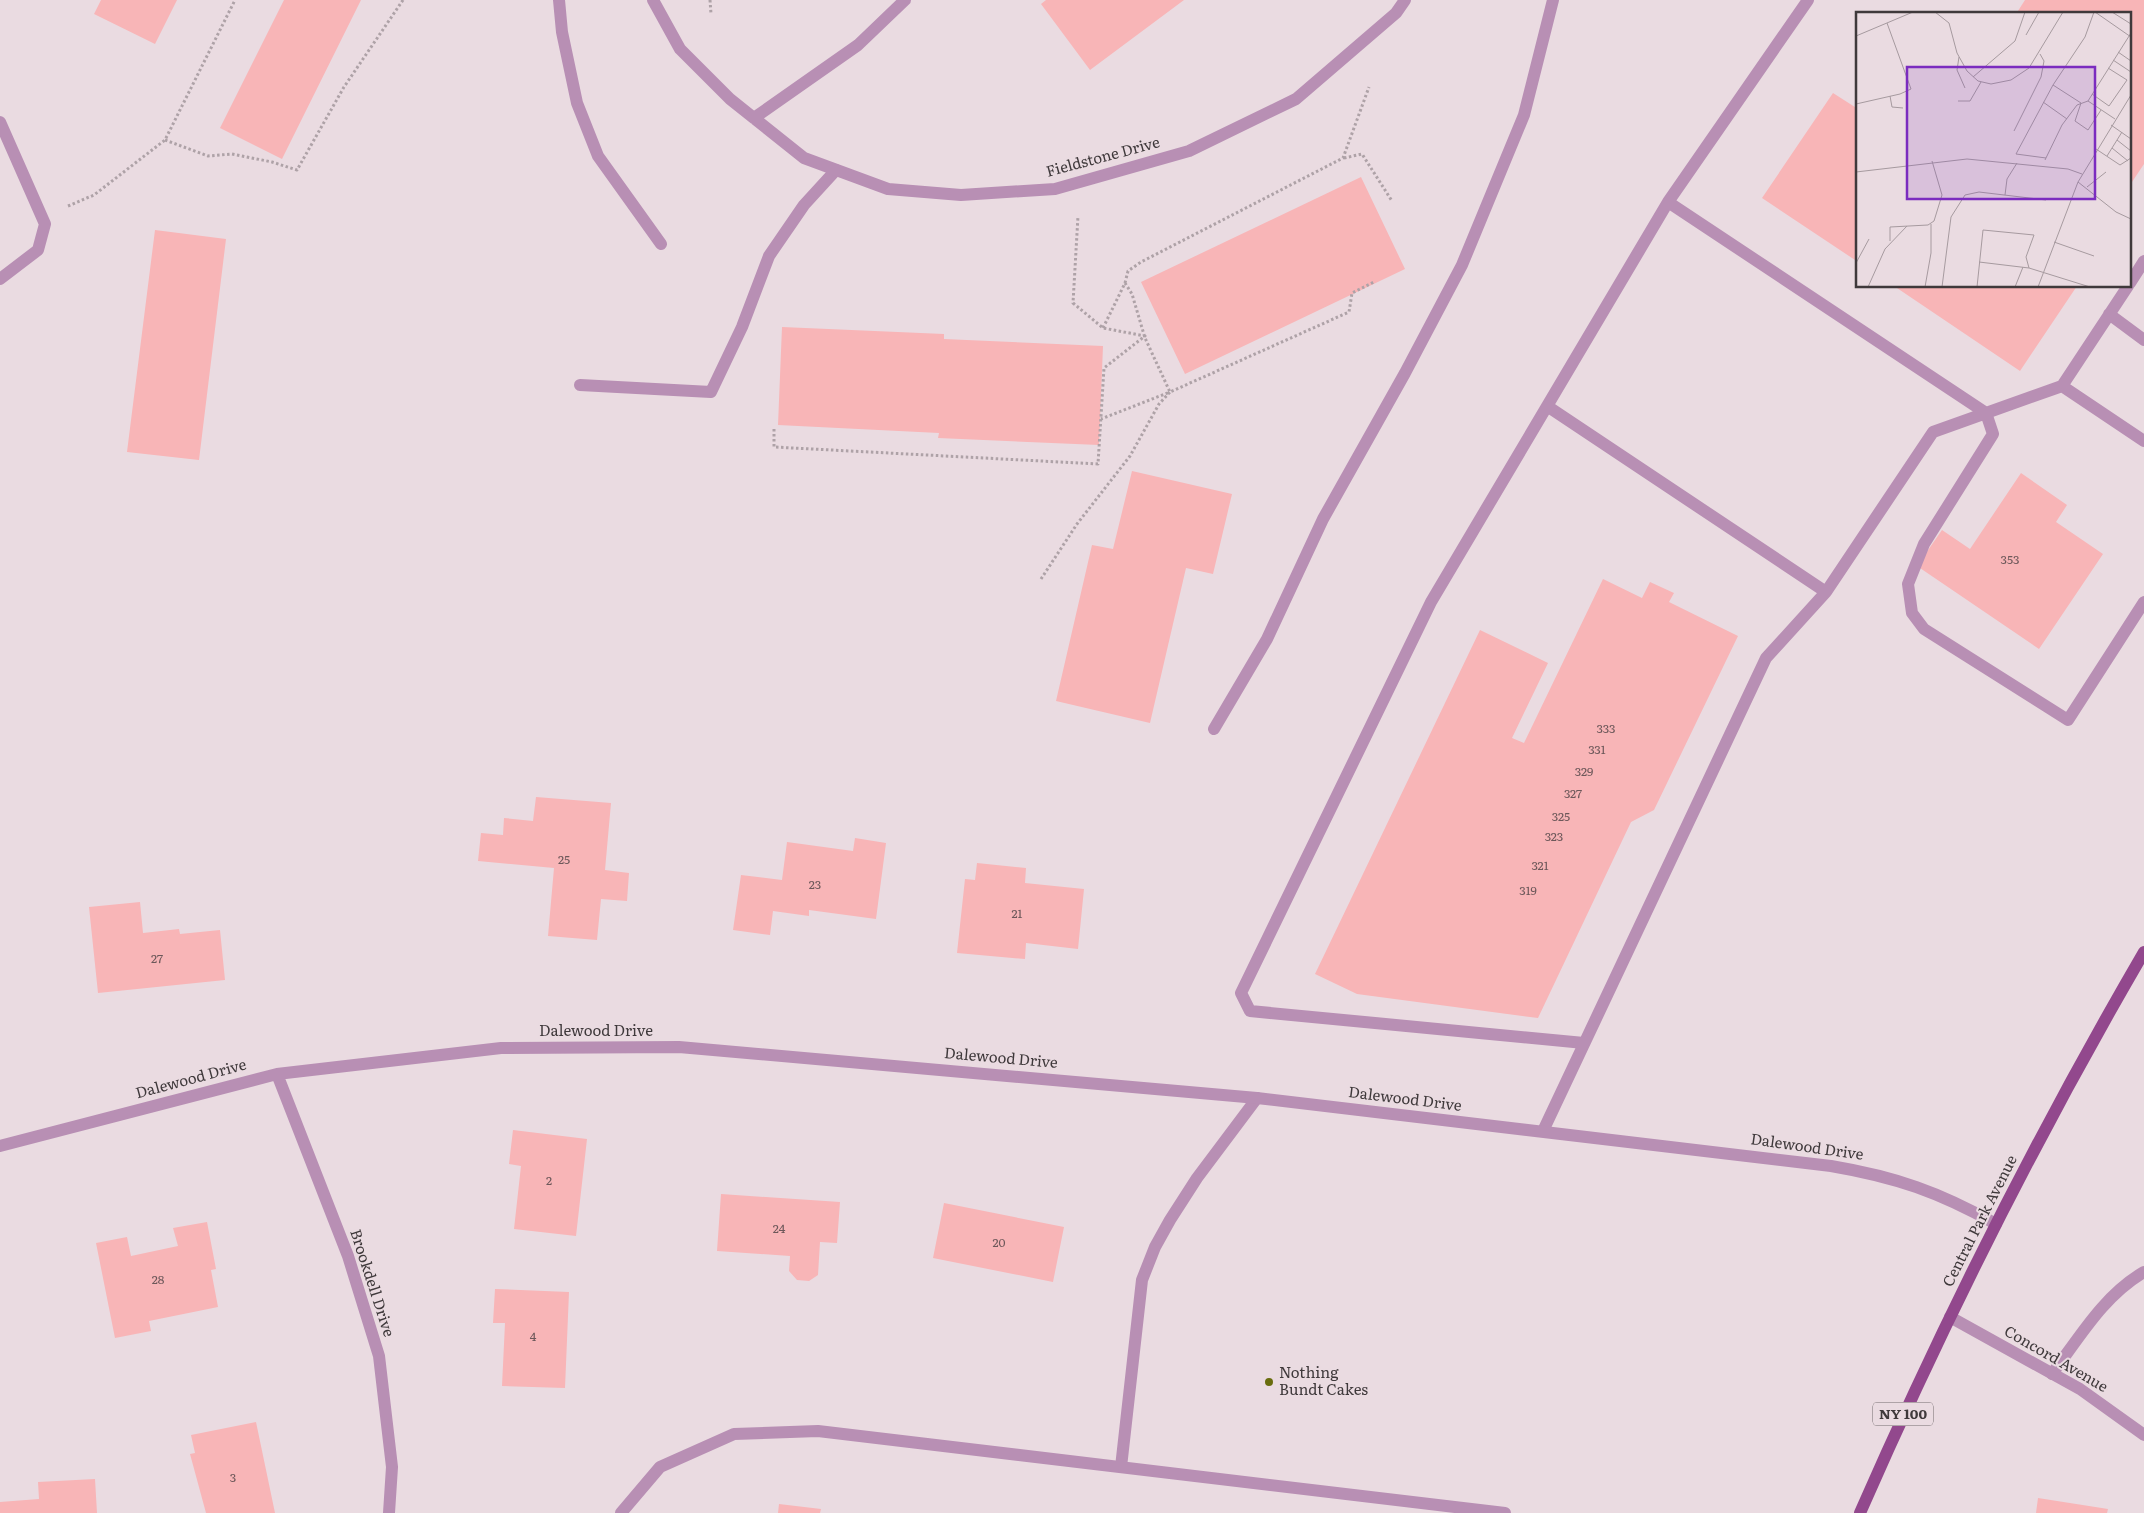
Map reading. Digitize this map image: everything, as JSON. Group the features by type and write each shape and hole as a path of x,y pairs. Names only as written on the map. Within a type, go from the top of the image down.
{"main road":[{"name":"Central Park Avenue","path":"1860,1513 1905,1409 1996,1224 2086,1053 2144,952"}],"street":[{"path":"559,0 562,32 577,103 598,156 661,244"},
{"name":"Fieldstone Drive","path":"653,0 680,49 730,99 804,158 888,188 961,196 1055,188 1189,151 1296,99 1396,13 1405,0"},
{"path":"754,118 858,45 905,0"},
{"path":"1214,729 1267,639 1323,519 1405,373 1462,265 1524,114 1553,0"},
{"path":"1584,1043 1250,1011 1241,993 1430,602 1668,202 1808,0"},
{"path":"0,122 45,224 38,250 0,278"},
{"path":"580,385 710,392 742,327 769,256 804,204 836,170"},
{"path":"1668,202 1986,413 1993,434 1924,544 1908,584 1912,613 1924,629 2068,720 2144,602"},
{"path":"2132,280 2144,261"},
{"path":"1543,1131 1766,658 1826,592 1933,432 2062,386 2127,288"},
{"path":"2109,314 2144,340"},
{"path":"2062,386 2144,441"},
{"path":"1547,406 1826,592"},
{"name":"Dalewood Drive","path":"0,1146 277,1074 501,1048 679,1047 1257,1098 1831,1166 1869,1172 1899,1180 1938,1194 1996,1224"},
{"name":"Brookdell Drive","path":"277,1074 348,1256 379,1356 392,1467 389,1513"},
{"path":"1121,1467 1142,1280 1155,1247 1170,1220 1197,1178 1257,1098"},
{"path":"2052,1374 2098,1312 2119,1290 2144,1272"},
{"name":"Concord Avenue","path":"1950,1316 2080,1389 2144,1435"},
{"path":"621,1513 660,1467 734,1434 818,1431 1505,1513"}],"path":[{"path":"41,216 94,196 165,140 235,0"},
{"path":"165,140 208,156 232,154 272,162 297,170 344,87 402,0"},
{"path":"710,0 711,14"},
{"path":"1343,158 1369,87"},
{"path":"1103,328 1126,283 1128,271 1141,262 1343,158 1362,154 1392,201"},
{"path":"1078,216 1073,303 1103,328 1144,336"},
{"path":"1101,419 1170,392 1349,312 1352,292 1374,282"},
{"path":"1126,283 1132,294 1144,336 1170,392"},
{"path":"774,429 774,448 1098,464 1104,368 1144,336"},
{"path":"1042,579 1077,524 1130,456 1159,404 1170,392"}],"building":[{"path":"101,0 177,0 155,44 94,14"},
{"path":"284,0 361,0 282,159 220,128"},
{"path":"1046,0 1184,0 1090,70 1041,4"},
{"path":"2025,0 2144,0 2144,164 2132,182 2132,12 2017,12"},
{"path":"1833,93 1856,108 1856,261 1762,198"},
{"path":"1361,177 1405,269 1185,374 1141,282"},
{"path":"155,230 226,239 199,460 127,452"},
{"path":"1897,288 2076,288 2020,371"},
{"path":"782,327 944,334 944,339 1103,346 1099,445 938,438 939,433 778,425"},
{"path":"1132,471 1232,494 1213,574 1186,568 1150,723 1056,701 1092,545 1113,549"},
{"path":"2021,473 2067,505 2056,522 2103,554 2039,649 1917,566 1942,530 1970,549"},
{"path":"1603,579 1642,598 1650,582 1674,593 1669,602 1738,636 1654,810 1631,822 1538,1018 1357,994 1315,974 1480,630 1548,663 1512,738 1524,743"},
{"path":"536,797 611,803 605,870 629,873 627,901 601,899 597,940 548,936 554,868 478,861 481,833 503,835 504,818 533,821"},
{"path":"855,838 886,843 876,919 809,910 809,916 773,911 770,935 733,930 741,875 782,880 787,842 853,851"},
{"path":"977,863 1026,868 1025,883 1084,889 1078,949 1026,943 1025,959 957,953 965,879 975,880"},
{"path":"140,902 143,933 179,929 180,934 220,930 225,980 98,993 89,907"},
{"path":"513,1130 587,1139 576,1236 514,1229 521,1166 509,1164"},
{"path":"721,1194 840,1202 837,1243 820,1242 818,1275 809,1281 797,1280 789,1271 790,1256 717,1251"},
{"path":"944,1203 1064,1227 1053,1282 933,1258"},
{"path":"207,1222 216,1269 211,1270 218,1307 149,1321 151,1331 115,1338 96,1243 127,1237 131,1256 178,1246 173,1228"},
{"path":"495,1289 569,1292 565,1388 502,1386 505,1323 493,1323"},
{"path":"256,1422 275,1513 206,1513 190,1454 195,1453 191,1435"},
{"path":"95,1479 97,1513 0,1513 0,1502 39,1499 38,1482"},
{"path":"2038,1498 2108,1509 2107,1513 2036,1513"},
{"path":"779,1504 821,1509 820,1513 778,1513"}],"place":[{"name":"Nothing Bundt Cakes","path":"1269,1382"}]}
